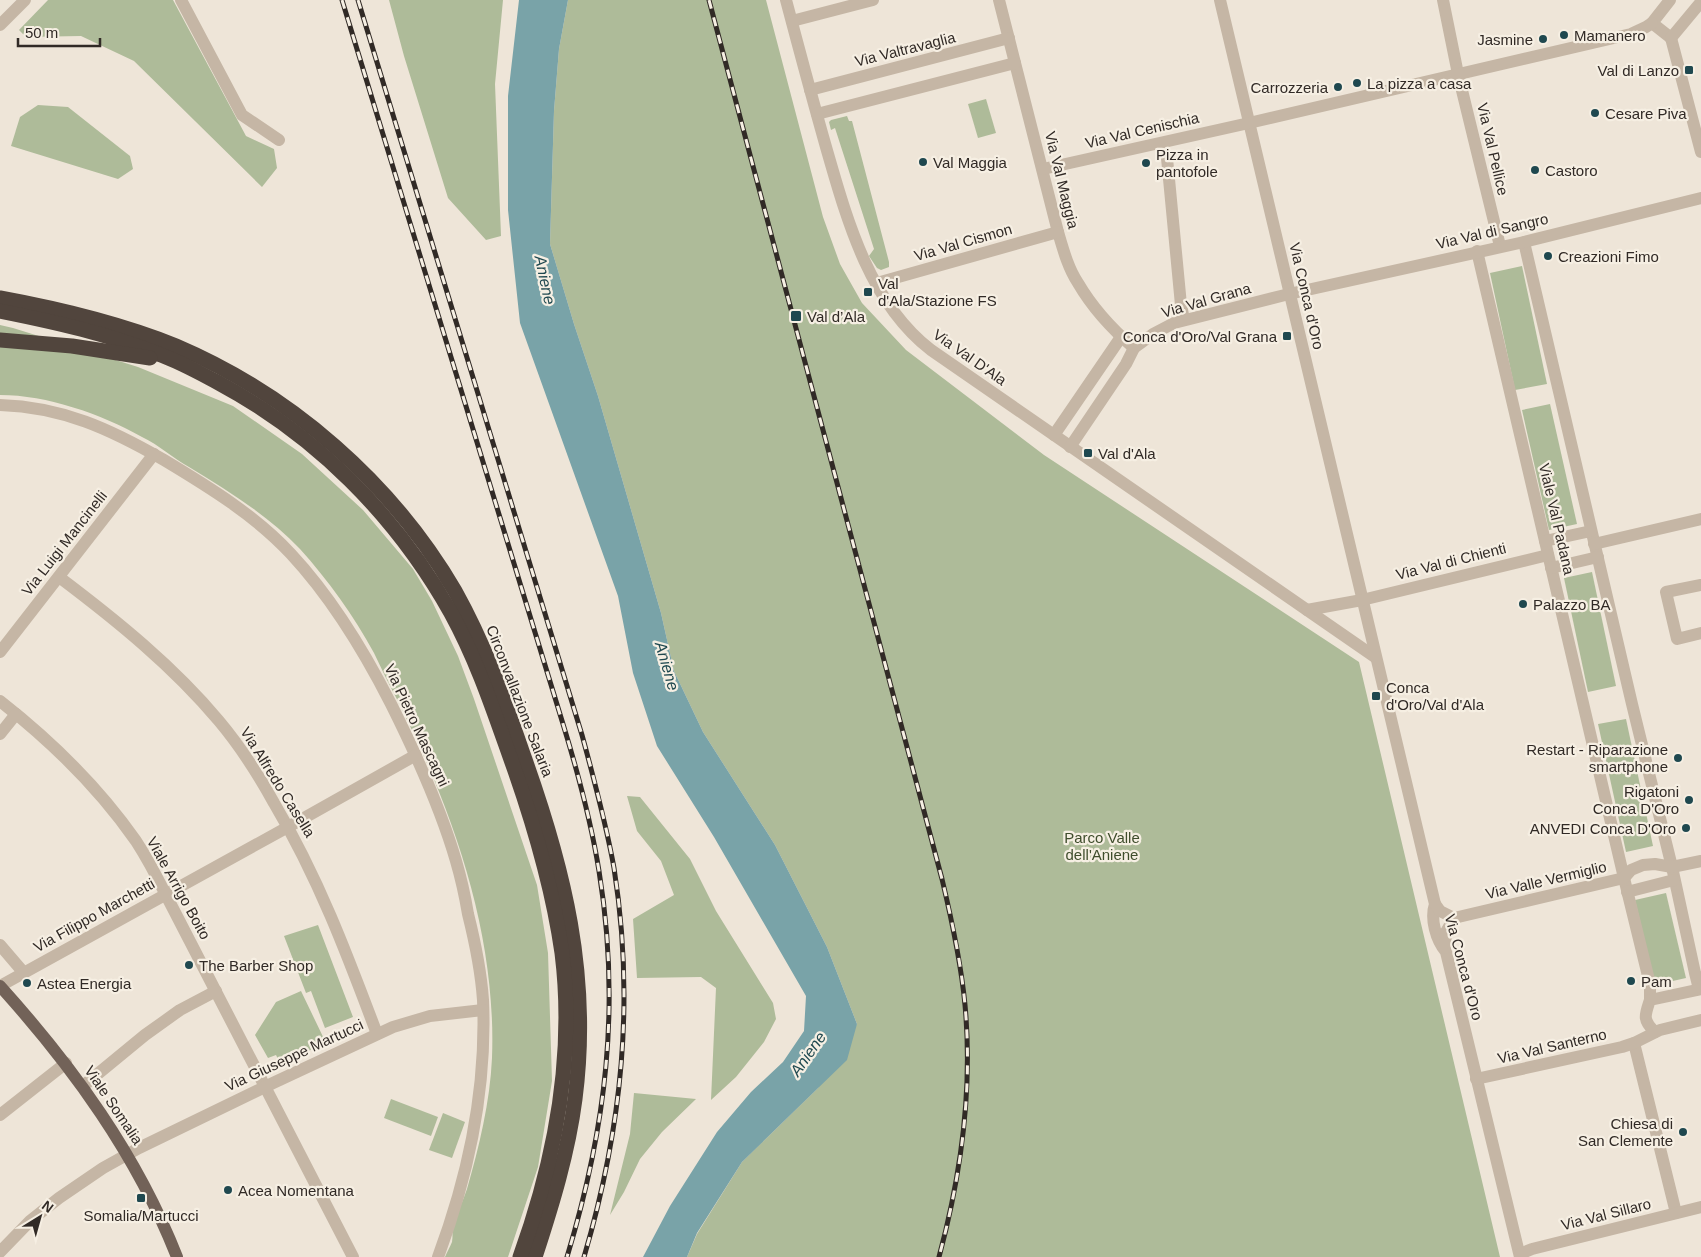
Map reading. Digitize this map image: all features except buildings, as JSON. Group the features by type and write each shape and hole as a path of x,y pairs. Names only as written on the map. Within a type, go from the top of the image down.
{"highway":[{"name":"Circonvallazione Salaria","path":"0,298 86,316 159,340 218,366 265,394 323,435 377,488 406,520 458,597 490,664 533,781 563,882 576,955 580,1026 575,1099 556,1192 535,1257"},
{"name":"Circonvallazione Salaria","path":"0,311 102,334 164,356 185,365 244,397 302,437 339,469 380,510 430,577 461,632 486,690 522,792 547,875 558,930 565,990 566,1043 560,1106 543,1186 520,1257"},
{"path":"0,340 57,344 103,350 185,365"}],"main road":[{"name":"Viale Somalia","path":"0,986 83,1086 128,1154 155,1205 178,1257"}],"street":[{"path":"0,25 26,0"},
{"path":"181,0 242,116 279,140"},
{"name":"Via Val D'Ala","path":"786,0 835,178 850,225 876,283 904,326 924,345 1375,656"},
{"path":"792,21 873,0"},
{"name":"Via Val Maggia","path":"999,0 1058,232 1067,260 1078,284 1121,337 1134,348"},
{"name":"Via Conca d'Oro","path":"1220,0 1434,904 1432,912 1434,922 1440,945 1446,952 1520,1256"},
{"name":"Via Val Pellice","path":"1443,0 1458,74 1500,246"},
{"path":"1670,0 1652,22 1671,38 1701,152"},
{"path":"1671,38 1701,2"},
{"name":"Via Val Cenischia","path":"1043,169 1631,34 1652,22"},
{"name":"Via Valtravaglia","path":"810,90 1009,38"},
{"path":"817,114 1015,62"},
{"path":"1167,158 1180,305 1184,320"},
{"name":"Via Val di Sangro","path":"1289,294 1524,242 1701,198"},
{"name":"Via Val Cismon","path":"876,283 1058,232"},
{"name":"Viale Val Padana","path":"1524,242 1700,989"},
{"name":"Viale Val Padana","path":"1477,251 1650,984 1650,1000 1645,1019 1648,1026 1654,1032"},
{"name":"Via Val Grana","path":"1070,447 1126,364 1134,348 1153,334 1184,320 1289,294"},
{"path":"1054,436 1121,337"},
{"name":"Via Pietro Mascagni","path":"0,405 35,409 72,417 116,434 154,454 232,504 271,534 298,561 328,599 373,669 416,755 457,864 473,934 481,981 483,1010 482,1078 476,1124 459,1192 438,1257"},
{"name":"Via Luigi Mancinelli","path":"0,652 154,454"},
{"path":"1594,544 1701,519"},
{"path":"1545,540 1591,531"},
{"name":"Via Val di Chienti","path":"1307,610 1362,600 1548,555"},
{"path":"1551,568 1598,557"},
{"name":"Via Alfredo Casella","path":"59,577 142,644 199,699 219,721 245,756 308,864 335,924 377,1034"},
{"path":"1701,585 1666,592 1677,639 1701,633"},
{"name":"Viale Arrigo Boito","path":"0,701 56,750 110,808 137,843 166,895 353,1257"},
{"path":"0,734 16,714"},
{"name":"Via Filippo Marchetti","path":"0,986 416,755"},
{"name":"Via Valle Vermiglio","path":"1454,918 1624,878 1631,870 1643,865 1655,864 1672,867 1701,861"},
{"path":"1627,892 1674,880"},
{"path":"1434,904 1440,911 1454,918 1446,932 1446,952"},
{"path":"0,945 24,973"},
{"path":"1650,1000 1700,989"},
{"path":"83,1086 145,1035 180,1010 216,991"},
{"name":"Via Giuseppe Martucci","path":"0,1252 44,1210 92,1175 128,1154 265,1086 400,1024 425,1017 483,1010"},
{"name":"Via Val Santerno","path":"1476,1079 1634,1043 1654,1032 1701,1020"},
{"path":"1634,1043 1676,1213"},
{"path":"0,1115 66,1064"},
{"name":"Via Val Sillaro","path":"1520,1256 1532,1249 1701,1207"}],"green space":[{"path":"48,0 173,0 246,136 274,149 277,168 262,187 134,61 81,36 26,37 19,30"},
{"path":"389,0 503,0 495,84 501,236 486,240 448,198 404,56"},
{"name":"Parco Valle dell'Aniene","path":"568,0 766,0 823,217 840,264 862,303 906,350 1044,455 1359,662 1500,1257 687,1257 697,1234 742,1162 818,1088 857,1024 827,947 775,845 703,732 674,671 661,613 598,396 550,244 554,111 559,49"},
{"path":"986,99 996,133 978,138 968,104"},
{"path":"38,105 68,107 130,156 133,169 118,179 11,146 20,117"},
{"path":"847,116 849,121 852,121 889,262 889,267 881,270 877,268 869,256 874,249 835,128 831,130 829,122"},
{"path":"1522,266 1547,384 1515,390 1490,273"},
{"path":"0,325 138,367 233,406 302,454 363,510 413,569 432,601 458,656 474,699 537,885 548,953 552,1081 538,1167 508,1257 445,1257 452,1242 453,1225 471,1173 489,1091 492,1058 491,1008 486,959 477,910 448,814 408,722 374,653 349,612 300,549 275,525 247,504 154,444 109,421 55,402 36,398 0,395"},
{"path":"1550,404 1577,524 1549,530 1522,410"},
{"path":"1592,572 1616,686 1588,692 1564,578"},
{"path":"1626,719 1653,846 1626,852 1598,724"},
{"path":"627,796 640,797 690,859 716,911 773,1003 776,1019 764,1042 736,1077 711,1100 716,988 701,977 637,978 633,919 674,895 661,861 637,831"},
{"path":"1666,893 1686,978 1655,985 1635,900"},
{"path":"318,925 353,1017 325,1028 311,991 306,993 284,936"},
{"path":"301,991 326,1043 295,1057 292,1051 278,1059 276,1055 268,1058 255,1035 276,1002"},
{"path":"634,1093 696,1099 662,1132 640,1159 610,1215 630,1134"},
{"path":"391,1099 438,1117 431,1136 384,1118"},
{"path":"443,1113 465,1122 452,1158 429,1150"}],"water":[{"name":"Aniene","path":"519,0 568,0 559,49 554,111 550,244 598,396 661,613 674,671 703,732 775,845 827,947 857,1024 847,1060 742,1162 697,1233 687,1257 643,1257 670,1206 717,1132 751,1092 783,1062 804,1031 806,996 714,837 657,746 633,673 618,596 520,323 508,210 508,96"}],"railway":[{"path":"342,0 569,742 596,852 606,921 609,970 606,1066 592,1161 567,1257"},
{"path":"358,0 582,735 604,818 614,868 624,967 624,1016 621,1064 608,1160 584,1257"},
{"path":"709,0 942,879 956,942 965,1005 967,1037 966,1101 959,1164 939,1257"}],"place":[{"name":"Mamanero","path":"1564,35"},
{"name":"Jasmine","path":"1543,39"},
{"name":"Val di Lanzo","path":"1689,70"},
{"name":"La pizza a casa","path":"1357,83"},
{"name":"Carrozzeria","path":"1338,87"},
{"name":"Cesare Piva","path":"1595,113"},
{"name":"Val Maggia","path":"923,162"},
{"name":"Pizza in pantofole","path":"1146,163"},
{"name":"Castoro","path":"1535,170"},
{"name":"Creazioni Fimo","path":"1548,256"},
{"name":"Val d'Ala/Stazione FS","path":"868,292"},
{"name":"Val d’Ala","path":"796,316"},
{"name":"Conca d'Oro/Val Grana","path":"1287,336"},
{"name":"Val d'Ala","path":"1088,453"},
{"name":"Palazzo BA","path":"1523,604"},
{"name":"Conca d'Oro/Val d'Ala","path":"1376,696"},
{"name":"Restart - Riparazione smartphone","path":"1678,758"},
{"name":"Rigatoni Conca D'Oro","path":"1689,800"},
{"name":"ANVEDI Conca D'Oro","path":"1686,828"},
{"name":"The Barber Shop","path":"189,965"},
{"name":"Pam","path":"1631,981"},
{"name":"Astea Energia","path":"27,983"},
{"name":"Chiesa di San Clemente","path":"1683,1132"},
{"name":"Acea Nomentana","path":"228,1190"},
{"name":"Somalia/Martucci","path":"141,1198"}]}
